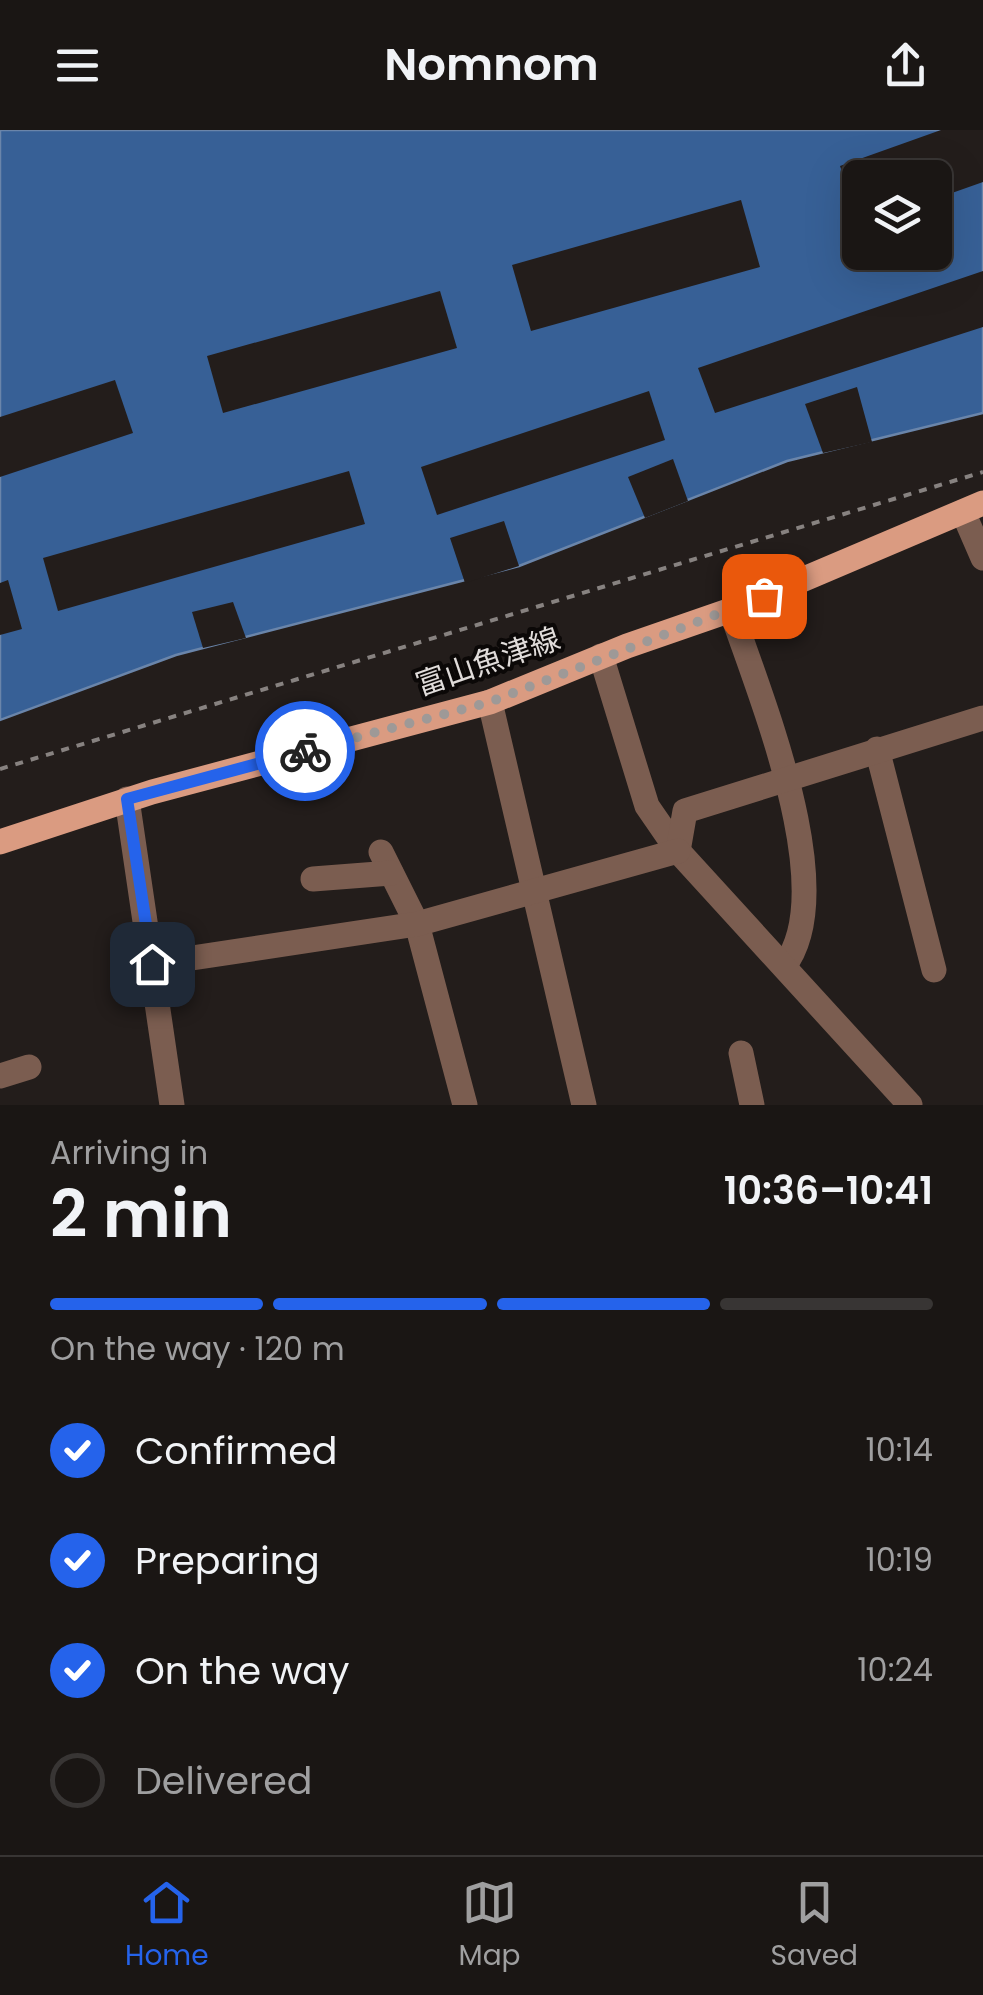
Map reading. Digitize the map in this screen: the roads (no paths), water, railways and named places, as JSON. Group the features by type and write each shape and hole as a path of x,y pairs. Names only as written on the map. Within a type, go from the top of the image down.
{"main road":[{"name":"富山魚津線","path":"0,842 127,799 490,702 600,656 731,610 973,507"}],"street":[{"path":"973,507 983,558"},
{"path":"731,610 797,820 804,925 798,949 784,966"},
{"path":"600,656 647,806 678,851 910,1105"},
{"path":"490,702 502,737 532,890 584,1105"},
{"path":"678,851 685,811 786,776 983,718"},
{"path":"877,749 934,970"},
{"path":"127,799 172,1105"},
{"path":"152,964 417,924 678,851"},
{"path":"313,879 386,862 417,924 465,1105"},
{"path":"741,1052 752,1105"},
{"path":"0,1076 29,1068"}],"water":[{"path":"0,130 983,130 983,413 787,461 519,566 176,655 0,720"}]}
